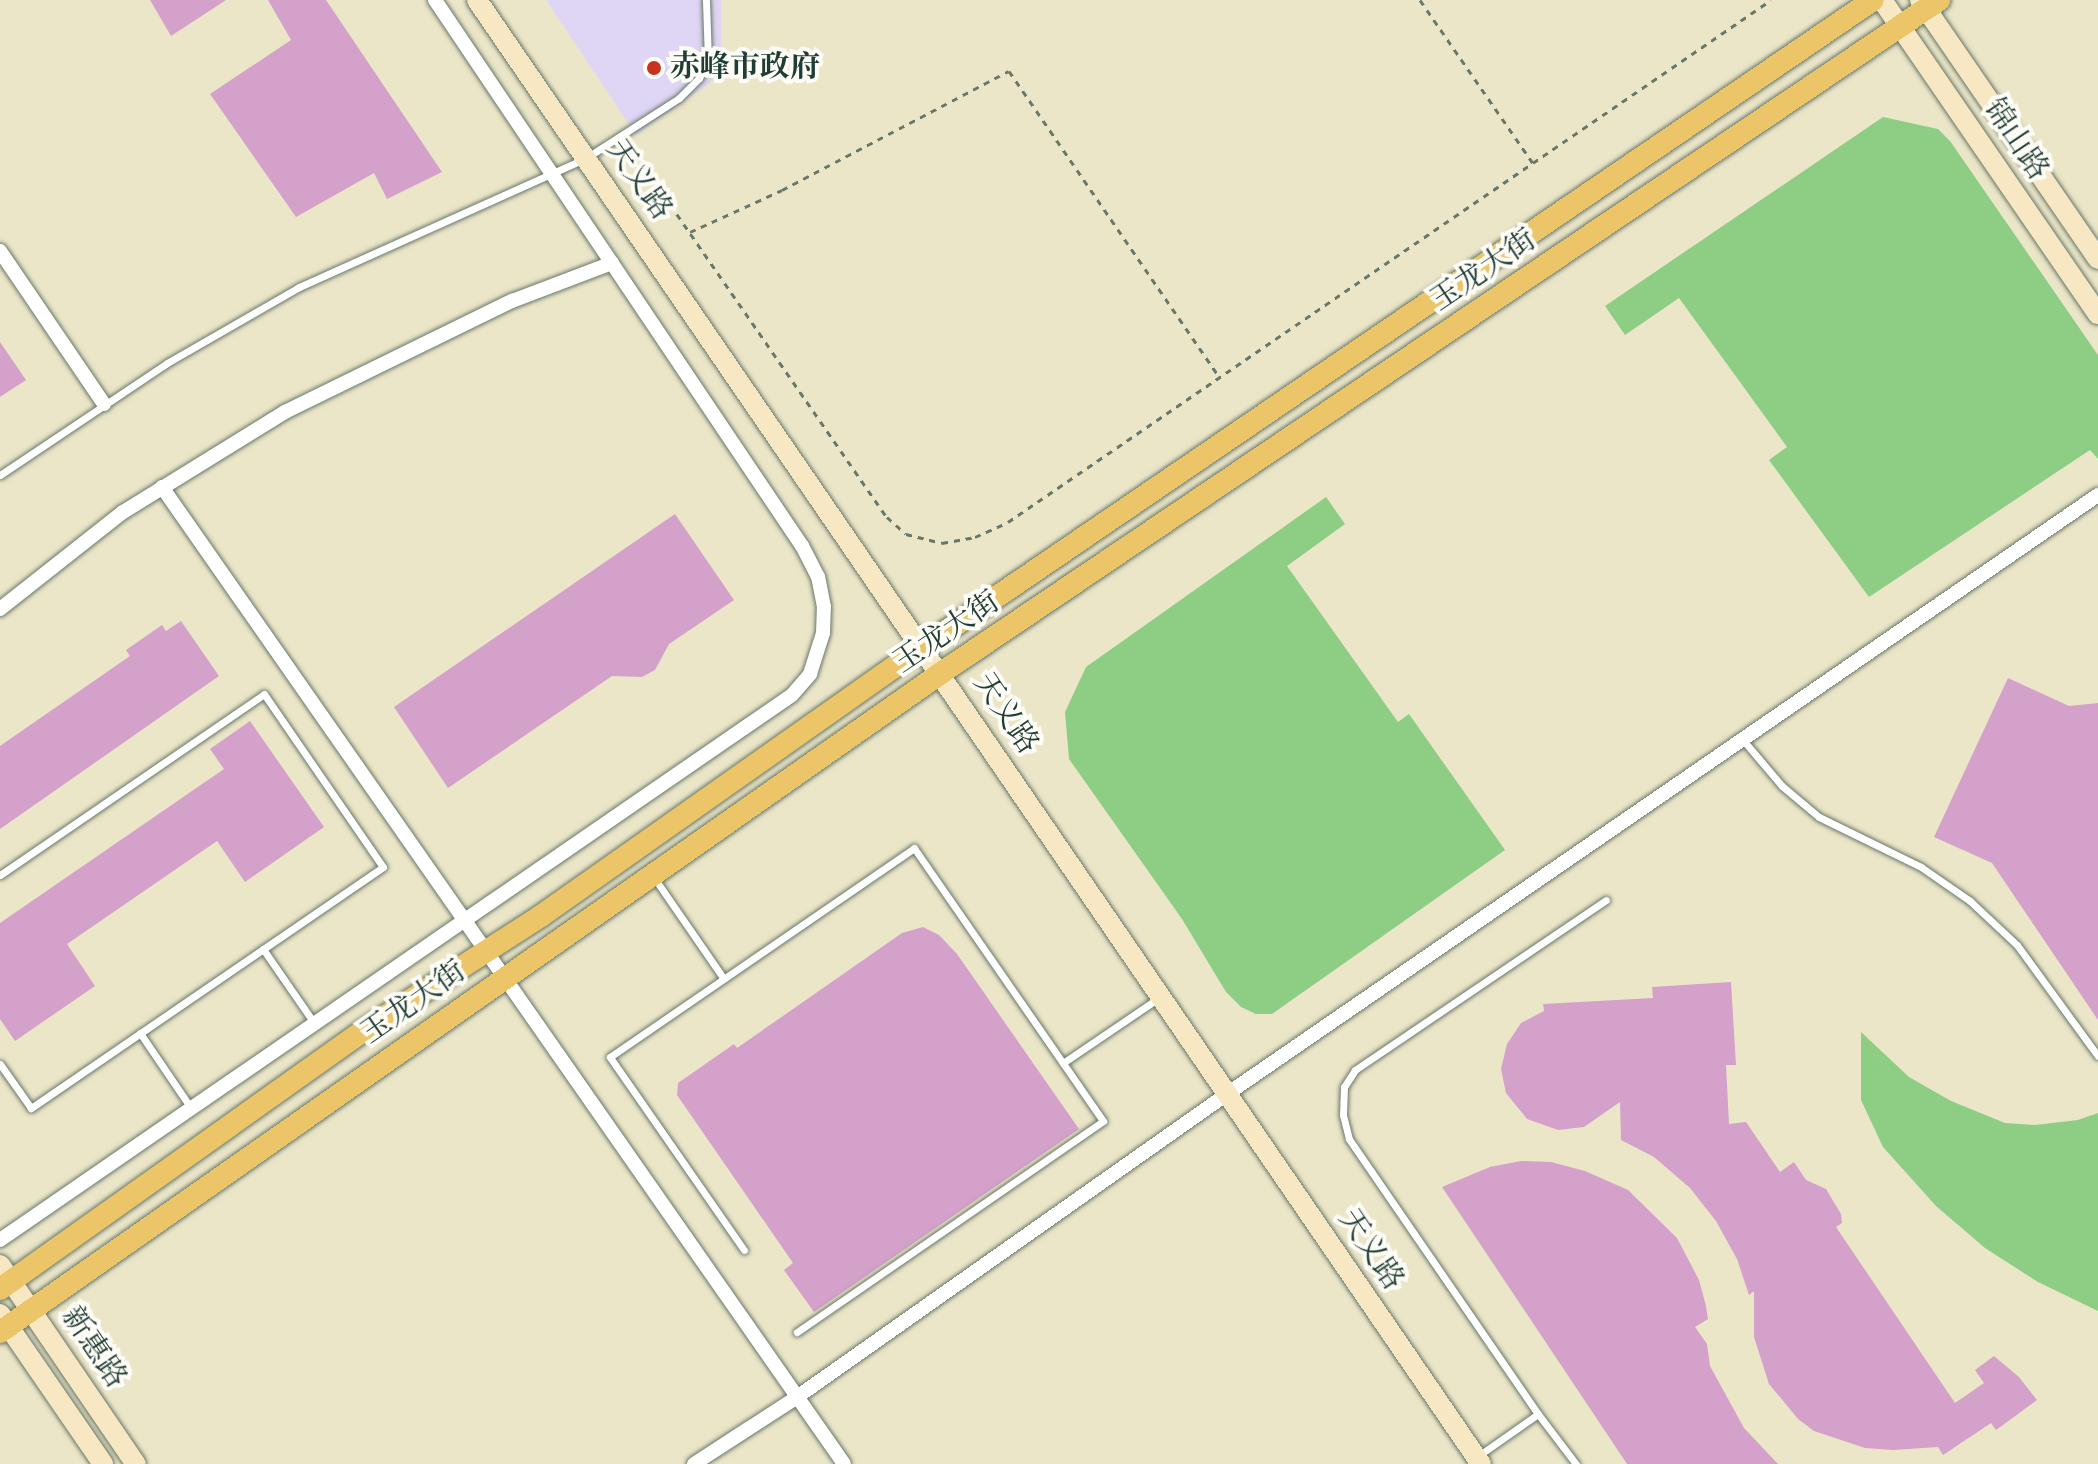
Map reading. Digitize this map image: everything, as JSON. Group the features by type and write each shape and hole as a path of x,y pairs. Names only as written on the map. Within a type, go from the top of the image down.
{"main road":[{"name":"天义路","path":"477,0 1479,1461"},
{"name":"玉龙大街","path":"4,1279 364,1030 488,950 923,647 1873,0"},
{"name":"锦山路","path":"1882,0 2098,314"},
{"name":"玉龙大街","path":"3,1324 31,1311 504,976 941,673 1900,26 1928,3"},
{"name":"锦山路","path":"1928,3 2098,259"},
{"name":"新惠路","path":"4,1279 31,1311 136,1464"},
{"name":"新惠路","path":"3,1324 103,1464"}],"street":[{"path":"0,1240 792,695 810,674 823,633 824,607 818,577 802,546 435,0"},
{"path":"0,251 104,404"},
{"path":"0,609 123,512 285,412 371,367 512,301 612,263"},
{"path":"162,487 844,1464"},
{"path":"694,1464 797,1397 1227,1094 2098,495"}],"lane":[{"path":"0,475 167,363 299,287 586,158 679,98 699,78 708,61 706,0"},
{"path":"0,875 264,694 383,867 31,1108 0,1064"},
{"path":"1743,740 1782,786 1819,817 1921,867 1970,901 2017,945 2098,1056"},
{"path":"744,1250 610,1057 914,848 1103,1121 797,1332"},
{"path":"652,874 724,979"},
{"path":"1576,1464 1538,1414 1349,1139 1343,1115 1344,1087 1355,1070 1606,900"},
{"path":"263,949 314,1023"},
{"path":"1063,1063 1161,996"},
{"path":"140,1033 191,1108"},
{"path":"1479,1461 1538,1414"}],"path":[{"path":"1420,0 1533,163"},
{"path":"622,135 887,517 906,534 942,543 975,537 1008,522 1771,0"},
{"path":"690,232 782,190 1009,71 1220,377"}],"shaded area":[{"name":"赤峰市政府","path":"546,0 721,0 721,53 711,82 636,135"}],"green space":[{"path":"1883,117 1938,129 1950,141 2098,355 2098,459 2090,450 1869,597 1769,460 1787,447 1679,298 1625,335 1605,306"},
{"path":"1326,497 1345,524 1287,566 1398,722 1409,714 1505,850 1272,1014 1256,1014 1241,1007 1226,992 1182,919 1069,759 1065,712 1086,667"},
{"path":"1861,1032 1909,1077 1951,1101 2005,1123 2035,1125 2078,1120 2098,1113 2098,1311 2038,1282 1985,1248 1936,1206 1883,1147 1861,1100"}],"building":[{"path":"150,0 226,0 171,36"},
{"path":"268,0 326,0 442,172 387,199 374,173 296,217 210,94 291,40"},
{"path":"0,342 26,380 0,397"},
{"path":"675,514 734,600 669,644 655,670 642,677 612,676 448,788 394,707"},
{"path":"181,621 219,676 0,829 0,746 130,656 126,650 162,625 166,631"},
{"path":"2008,678 2069,706 2098,703 2098,1020 1992,863 1934,837"},
{"path":"250,721 324,827 245,882 217,841 67,944 95,986 15,1041 0,1019 0,923 224,769 210,749"},
{"path":"923,927 939,935 957,954 1079,1129 814,1312 784,1270 793,1263 677,1095 678,1083 734,1044 737,1048 902,933"},
{"path":"1731,982 1736,1065 1726,1065 1729,1124 1746,1122 1780,1172 1794,1162 1806,1180 1826,1189 1841,1214 1842,1223 1836,1227 1955,1403 1984,1383 1975,1370 1994,1356 2019,1377 2037,1400 1996,1430 1991,1423 1943,1455 1938,1447 1865,1448 1814,1431 1798,1419 1769,1384 1754,1337 1754,1291 1749,1295 1737,1259 1716,1221 1690,1188 1654,1157 1621,1140 1620,1102 1584,1127 1558,1130 1527,1119 1506,1093 1501,1069 1507,1044 1521,1023 1544,1011 1543,1004 1653,998 1652,987"},
{"path":"1521,1161 1551,1162 1585,1171 1628,1190 1677,1238 1699,1280 1706,1306 1708,1319 1695,1327 1707,1344 1710,1366 1744,1428 1778,1464 1627,1464 1442,1187 1490,1167"}],"place":[{"name":"赤峰市政府","path":"654,68"}]}
